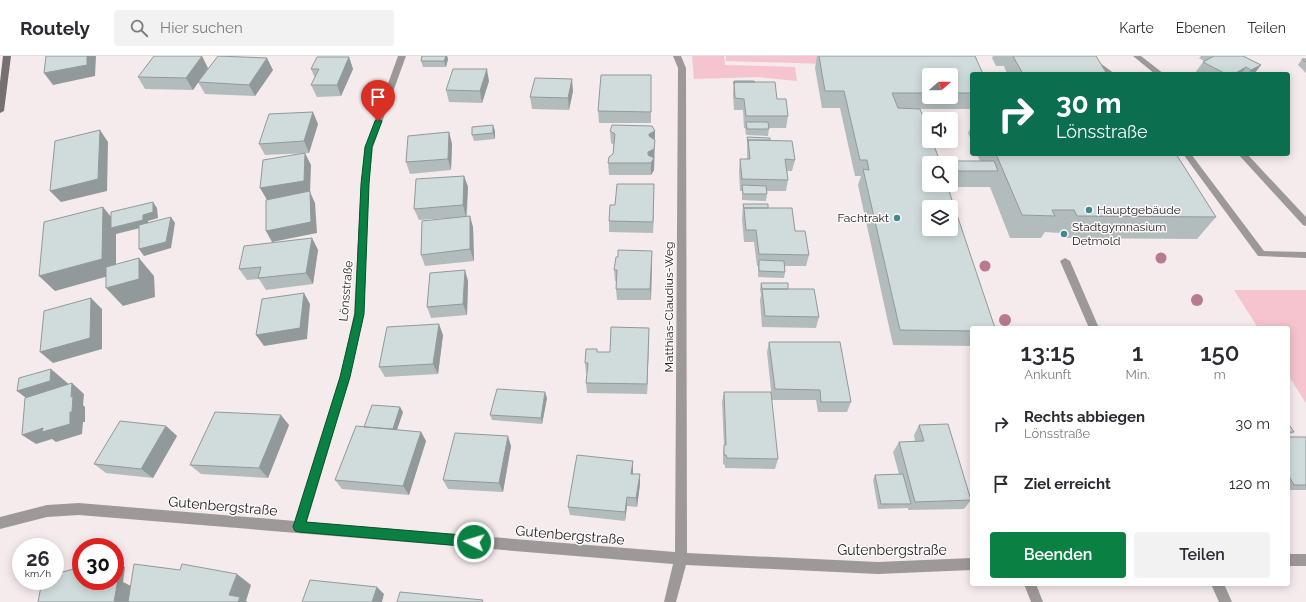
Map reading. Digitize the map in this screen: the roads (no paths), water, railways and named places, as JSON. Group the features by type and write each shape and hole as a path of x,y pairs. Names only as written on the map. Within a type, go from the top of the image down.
{"main road":[{"path":"0,111 8,56"}],"street":[{"name":"Lönsstraße","path":"299,527 345,377 359,314 368,147 402,56"},
{"name":"Matthias-Claudius-Weg","path":"670,602 681,559 682,68 677,56"},
{"path":"1137,56 1157,72"},
{"path":"1084,59 1089,59 1108,72"},
{"path":"1188,156 1261,254 1306,255"},
{"path":"1244,156 1306,223"},
{"path":"1065,261 1093,326"},
{"name":"Gutenbergstraße","path":"0,523 47,511 79,509 681,559 878,568 970,564"},
{"path":"1290,560 1306,560"},
{"path":"1031,586 1037,602"},
{"path":"1217,586 1226,602"}],"place":[{"name":"Hauptgebäude","path":"1089,210"},
{"name":"Fachtrakt","path":"897,218"},
{"name":"Stadtgymnasium Detmold","path":"1064,234"}]}
